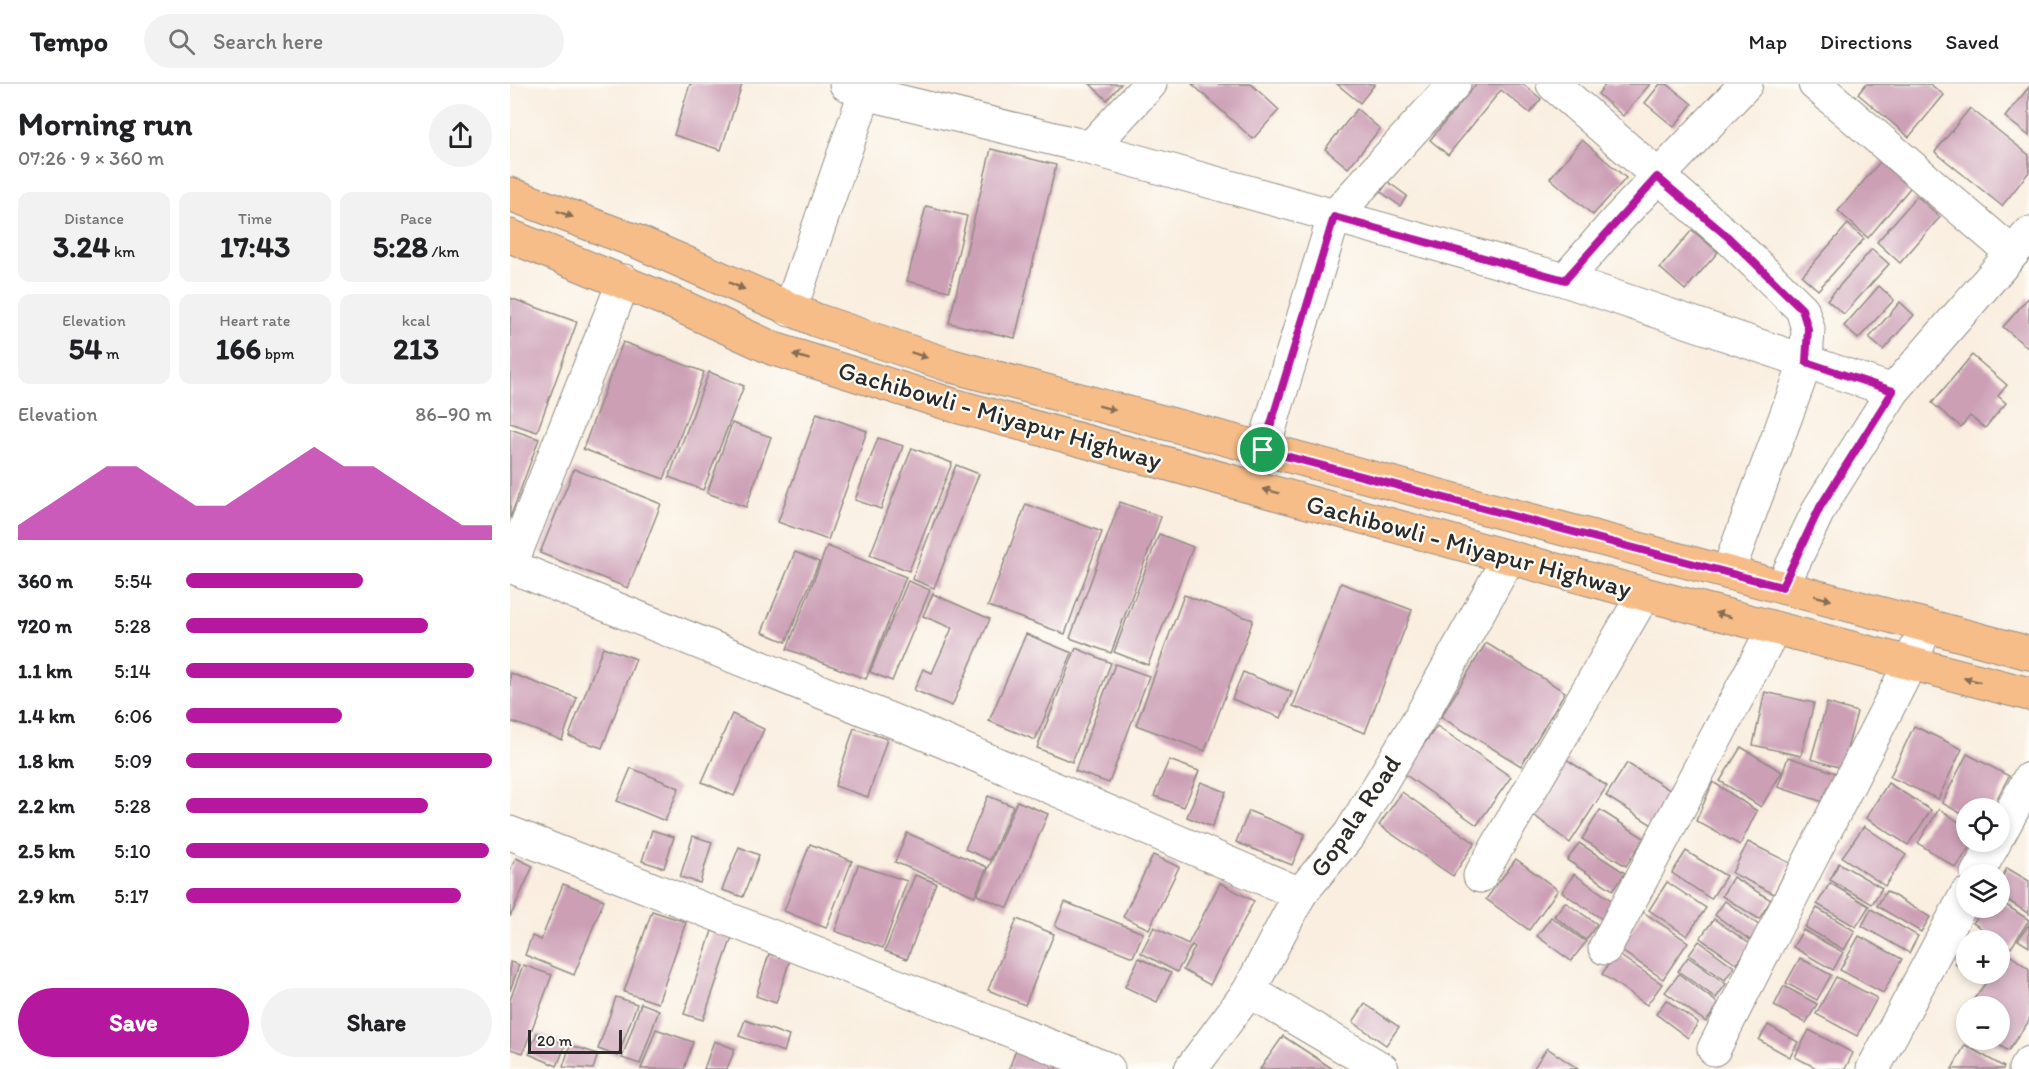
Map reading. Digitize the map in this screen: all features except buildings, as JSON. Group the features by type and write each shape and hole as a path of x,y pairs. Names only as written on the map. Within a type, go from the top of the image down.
{"main road":[{"name":"Gachibowli - Miyapur Highway","path":"510,194 638,242 790,310 952,366 2029,653"},
{"name":"Gachibowli - Miyapur Highway","path":"510,236 624,281 774,349 956,406 1644,594 2029,694"}],"street":[{"path":"1090,148 1150,84"},
{"path":"1263,450 1334,217 1454,84"},
{"path":"1553,84 1728,237 1802,309 1808,329 1806,362 1728,572"},
{"path":"1565,280 1657,177 1746,84"},
{"path":"1782,587 1820,507 1893,391 2020,243 1815,84"},
{"path":"790,310 862,87 1565,280 1893,391"},
{"path":"624,281 510,566 944,741 1300,894"},
{"name":"Gopala Road","path":"1191,1069 1249,991 1300,894 1350,834 1425,709 1509,557"},
{"path":"1480,876 1644,594"},
{"path":"1714,1049 1910,664 1926,626"},
{"path":"1605,948 1774,628"},
{"path":"2010,814 2029,778"},
{"path":"510,833 1108,1069"},
{"path":"1873,1069 1956,914"},
{"path":"1249,991 1382,1069"},
{"path":"2025,1069 2029,1063"}],"route":[{"path":"1657,177 1728,237 1802,309 1808,329 1806,362 1893,391 1820,507 1782,587 1263,450 1334,217 1565,280 1657,177"}]}
